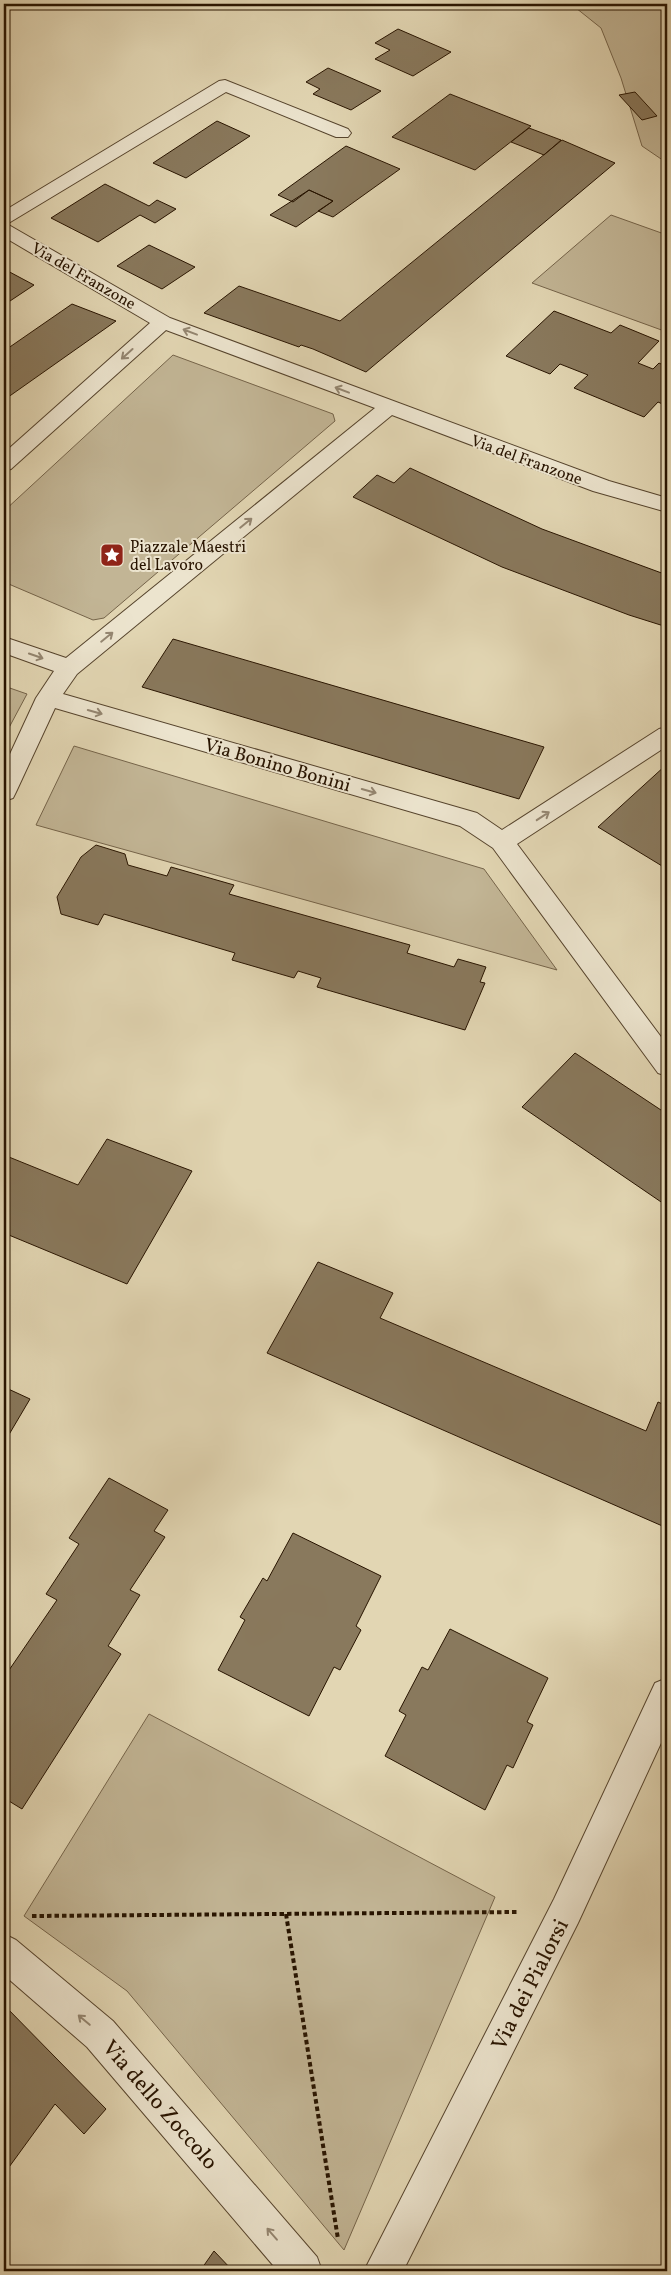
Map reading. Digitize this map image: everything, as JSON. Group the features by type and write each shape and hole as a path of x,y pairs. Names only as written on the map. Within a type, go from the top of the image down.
{"street":[{"path":"4,219 225,85 342,134"},
{"name":"Via del Franzone","path":"4,229 163,322"},
{"path":"4,464 163,322 388,408 69,668 48,698 4,792"},
{"name":"Via del Franzone","path":"388,408 601,486 667,505"},
{"path":"4,645 69,668"},
{"name":"Via Bonino Bonini","path":"48,698 468,819 502,842 667,1065"},
{"path":"502,842 667,735"},
{"name":"Via dei Pialorsi","path":"383,2271 566,1911 667,1694"},
{"name":"Via dello Zoccolo","path":"4,1952 100,2034 303,2271"}],"path":[{"path":"23,1916 566,1911"},
{"path":"286,1914 339,2242"}],"shaded area":[{"path":"571,4 667,4 667,163 642,146 621,78 601,28"},
{"path":"611,215 667,235 667,332 532,283"},
{"path":"173,355 333,414 335,421 104,618 93,620 4,582 4,511"},
{"path":"4,686 27,694 4,737"},
{"path":"74,746 484,869 557,970 36,825"},
{"path":"149,1714 495,1897 344,2250 127,1991 24,1916"}],"building":[{"path":"398,29 451,52 413,76 375,59 390,50 375,43"},
{"path":"328,68 381,91 351,110 313,94 320,89 306,82"},
{"path":"635,92 657,116 642,120 619,95"},
{"path":"450,94 531,126 475,170 392,137"},
{"path":"217,121 250,136 186,178 153,163"},
{"path":"529,128 561,140 544,155 511,142"},
{"path":"562,140 615,163 366,372 313,349 301,345 299,347 204,313 239,286 340,321"},
{"path":"346,146 400,169 333,217 318,211 333,201 309,190 293,202 278,195"},
{"path":"105,184 149,206 157,200 176,209 155,223 140,215 98,242 51,218"},
{"path":"309,190 333,201 296,227 270,215"},
{"path":"149,245 195,267 162,289 117,266"},
{"path":"4,269 34,285 4,305"},
{"path":"72,304 116,321 4,400 4,351"},
{"path":"554,311 611,333 620,325 659,341 638,363 653,369 659,363 667,367 667,406 658,402 644,417 574,388 588,375 560,364 550,374 506,356"},
{"path":"410,468 542,529 667,575 667,627 629,615 502,567 353,497 377,475 394,483"},
{"path":"173,639 544,747 519,799 142,687"},
{"path":"667,766 667,869 598,827"},
{"path":"96,845 125,854 128,865 167,876 171,867 234,885 229,894 410,945 407,953 454,967 458,959 486,967 480,982 485,983 465,1030 317,987 321,978 298,971 294,978 232,960 235,953 104,914 98,925 61,914 57,897 81,857"},
{"path":"575,1053 667,1114 667,1206 522,1107"},
{"path":"107,1139 192,1171 127,1284 4,1233 4,1155 78,1185"},
{"path":"318,1262 393,1293 380,1318 646,1431 658,1402 667,1406 667,1528 267,1353"},
{"path":"4,1387 30,1399 4,1443"},
{"path":"109,1478 168,1510 154,1531 165,1537 130,1590 140,1595 108,1646 121,1654 22,1809 4,1798 4,1675 57,1600 46,1594 79,1544 69,1538"},
{"path":"293,1533 381,1576 356,1626 361,1630 340,1670 334,1667 309,1716 218,1670 245,1620 240,1617 263,1578 267,1581"},
{"path":"450,1629 548,1678 527,1722 533,1725 513,1768 507,1765 485,1810 385,1756 406,1715 399,1711 422,1667 428,1670"},
{"path":"4,2005 106,2109 84,2134 55,2104 4,2174"},
{"path":"214,2251 233,2271 200,2271"}],"place":[{"name":"Piazzale Maestri del Lavoro","path":"112,555"}]}
